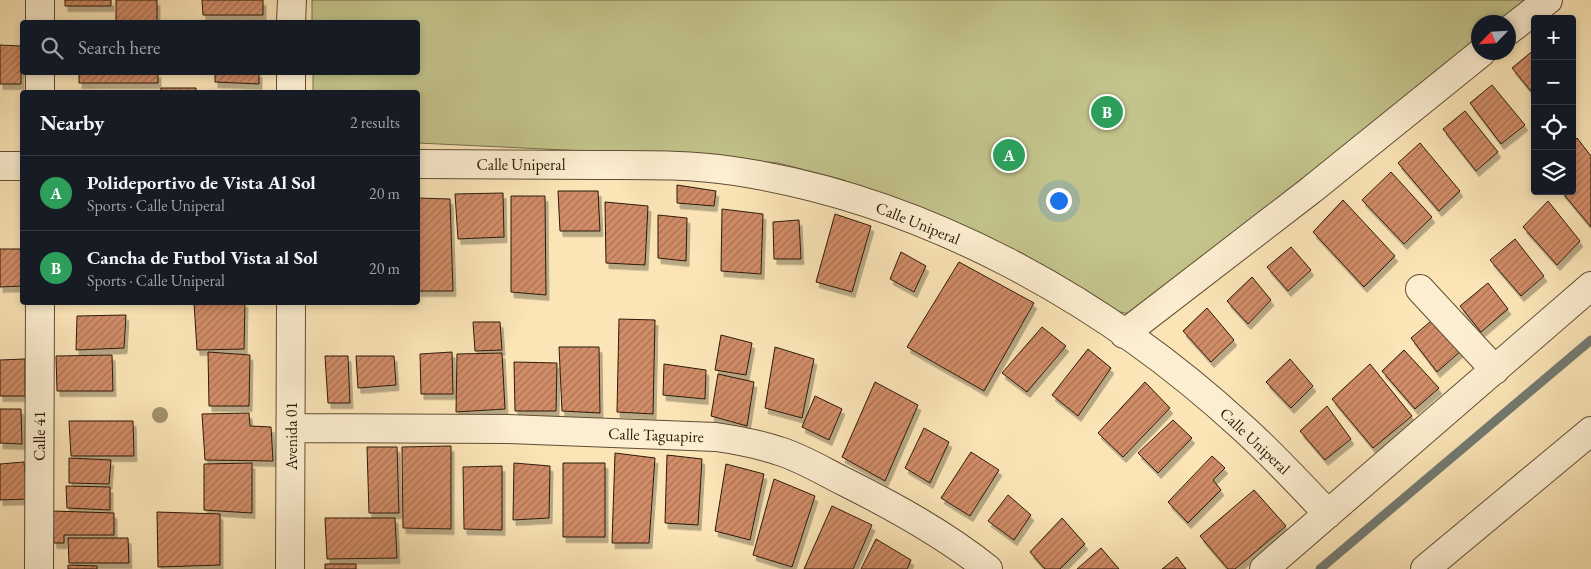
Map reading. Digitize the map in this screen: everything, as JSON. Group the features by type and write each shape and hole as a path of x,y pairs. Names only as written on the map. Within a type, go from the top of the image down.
{"street":[{"path":"40,0 40,20"},
{"path":"291,20 292,0"},
{"path":"1516,25 1548,0"},
{"path":"1124,334 1311,190 1472,60"},
{"path":"40,75 40,90"},
{"path":"291,75 291,90"},
{"name":"Calle Uniperal","path":"420,164 684,166 734,171 783,180 831,192 880,207 928,225 1020,270 1081,305 1140,344 1196,387 1242,427 1286,469 1328,514"},
{"path":"0,166 20,166"},
{"path":"1264,569 1591,286"},
{"path":"1420,289 1495,370"},
{"name":"Calle 41","path":"38,569 40,305"},
{"name":"Avenida 01","path":"290,569 291,305"},
{"name":"Calle Taguapire","path":"291,428 506,429 716,437 749,442 812,464 880,499 918,520 988,569"},
{"path":"1425,569 1591,431"}],"green space":[{"path":"312,0 1532,0 1512,15 1471,15 1471,47 1130,314 1107,306 1052,270 844,180 778,163 711,157 420,143 420,90 313,90 313,75 420,75 420,20 312,20"}],"building":[{"path":"65,0 111,0 111,6 65,6"},
{"path":"116,0 157,0 157,20 116,20"},
{"path":"202,0 263,0 263,15 203,15"},
{"path":"0,45 20,46 21,84 0,84"},
{"path":"1531,52 1531,91 1512,68"},
{"path":"79,75 158,75 158,83 79,83"},
{"path":"215,75 259,75 259,84 215,82"},
{"path":"1492,85 1525,125 1501,144 1470,103"},
{"path":"161,88 196,88 196,90 161,90"},
{"path":"1465,111 1498,152 1476,171 1443,129"},
{"path":"1576,139 1591,156 1591,227 1564,195 1576,195"},
{"path":"1420,143 1460,191 1439,211 1398,163"},
{"path":"1391,172 1432,217 1404,244 1362,200"},
{"path":"677,185 716,191 714,206 677,203"},
{"path":"558,191 598,191 600,231 560,231"},
{"path":"503,193 504,237 458,239 455,194"},
{"path":"511,196 545,196 546,295 511,292"},
{"path":"420,198 450,199 453,291 420,291"},
{"path":"1343,200 1395,256 1364,287 1313,232"},
{"path":"1548,201 1580,241 1557,265 1523,227"},
{"path":"605,202 648,206 645,265 606,263"},
{"path":"722,209 763,214 761,274 721,271"},
{"path":"835,214 871,226 852,292 816,282"},
{"path":"658,215 687,218 686,261 658,258"},
{"path":"799,220 801,259 774,259 773,222"},
{"path":"1515,239 1544,276 1521,296 1490,260"},
{"path":"1291,247 1311,270 1288,291 1267,267"},
{"path":"0,249 20,249 20,286 0,287"},
{"path":"901,252 926,266 914,292 890,279"},
{"path":"959,262 1034,303 984,391 907,347"},
{"path":"1252,277 1271,300 1248,324 1227,301"},
{"path":"1488,283 1508,309 1481,332 1460,306"},
{"path":"194,305 245,305 244,349 197,350"},
{"path":"1207,308 1234,340 1211,362 1183,331"},
{"path":"126,315 124,348 76,350 77,316"},
{"path":"1437,316 1463,349 1437,372 1411,338"},
{"path":"619,319 655,320 653,414 617,412"},
{"path":"473,322 500,322 502,350 475,351"},
{"path":"1042,327 1066,346 1027,392 1002,373"},
{"path":"721,335 752,343 746,375 715,370"},
{"path":"559,347 599,347 600,413 562,411"},
{"path":"775,347 814,359 802,418 765,408"},
{"path":"1088,349 1111,368 1078,416 1052,395"},
{"path":"1404,350 1439,388 1415,409 1382,371"},
{"path":"208,352 250,355 249,406 209,406"},
{"path":"452,352 453,394 421,394 420,354"},
{"path":"502,353 505,409 456,412 457,354"},
{"path":"112,355 113,391 57,391 56,356"},
{"path":"325,356 348,356 350,403 328,403"},
{"path":"356,356 394,356 396,385 358,388"},
{"path":"25,359 25,396 0,396 0,360"},
{"path":"1290,359 1313,386 1291,408 1266,382"},
{"path":"514,362 557,363 556,411 515,411"},
{"path":"664,364 706,370 705,399 663,395"},
{"path":"1370,364 1412,416 1373,448 1332,399"},
{"path":"718,374 754,382 747,426 711,416"},
{"path":"875,382 918,405 885,481 842,457"},
{"path":"1145,382 1170,408 1123,457 1098,433"},
{"path":"815,396 842,409 829,440 802,427"},
{"path":"1327,406 1351,439 1325,460 1300,431"},
{"path":"0,409 21,409 22,444 0,443"},
{"path":"249,413 250,426 271,427 273,461 205,460 202,414"},
{"path":"1173,420 1192,438 1158,473 1138,453"},
{"path":"69,421 133,421 134,456 71,456"},
{"path":"924,428 949,442 930,483 905,468"},
{"path":"451,446 451,529 403,528 402,447"},
{"path":"367,447 397,447 399,513 369,513"},
{"path":"971,452 999,470 970,516 941,498"},
{"path":"615,453 655,458 649,543 612,543"},
{"path":"667,455 702,459 698,525 665,523"},
{"path":"1212,456 1225,468 1213,480 1221,490 1188,523 1168,502"},
{"path":"69,458 111,460 109,484 69,483"},
{"path":"24,462 28,499 0,500 0,464"},
{"path":"252,463 252,513 204,510 204,464"},
{"path":"514,463 550,466 549,518 513,520"},
{"path":"563,463 605,463 605,537 563,537"},
{"path":"726,464 764,474 750,540 715,531"},
{"path":"502,466 502,530 464,529 463,467"},
{"path":"774,479 815,496 792,567 753,555"},
{"path":"66,486 110,487 110,510 67,508"},
{"path":"1254,490 1286,526 1235,569 1228,569 1200,536"},
{"path":"1008,495 1031,515 1014,540 988,521"},
{"path":"832,506 872,525 853,569 804,569"},
{"path":"52,511 114,513 114,535 64,535 64,543 54,543"},
{"path":"157,512 220,514 220,565 158,567"},
{"path":"325,518 395,518 397,558 327,559"},
{"path":"1062,518 1085,544 1060,569 1045,569 1030,552"},
{"path":"68,538 128,538 129,563 69,563"},
{"path":"876,539 911,560 907,569 861,569"},
{"path":"1101,548 1119,569 1077,569"},
{"path":"1177,557 1186,569 1162,569"},
{"path":"325,564 356,564 356,569 325,569"},
{"path":"68,565 97,566 97,569 68,569"}],"waterway":[{"path":"1320,569 1591,340"}],"place":[{"name":"Cancha de Futbol Vista al Sol","path":"1107,112"},
{"name":"Polideportivo de Vista Al Sol","path":"1009,155"}]}
